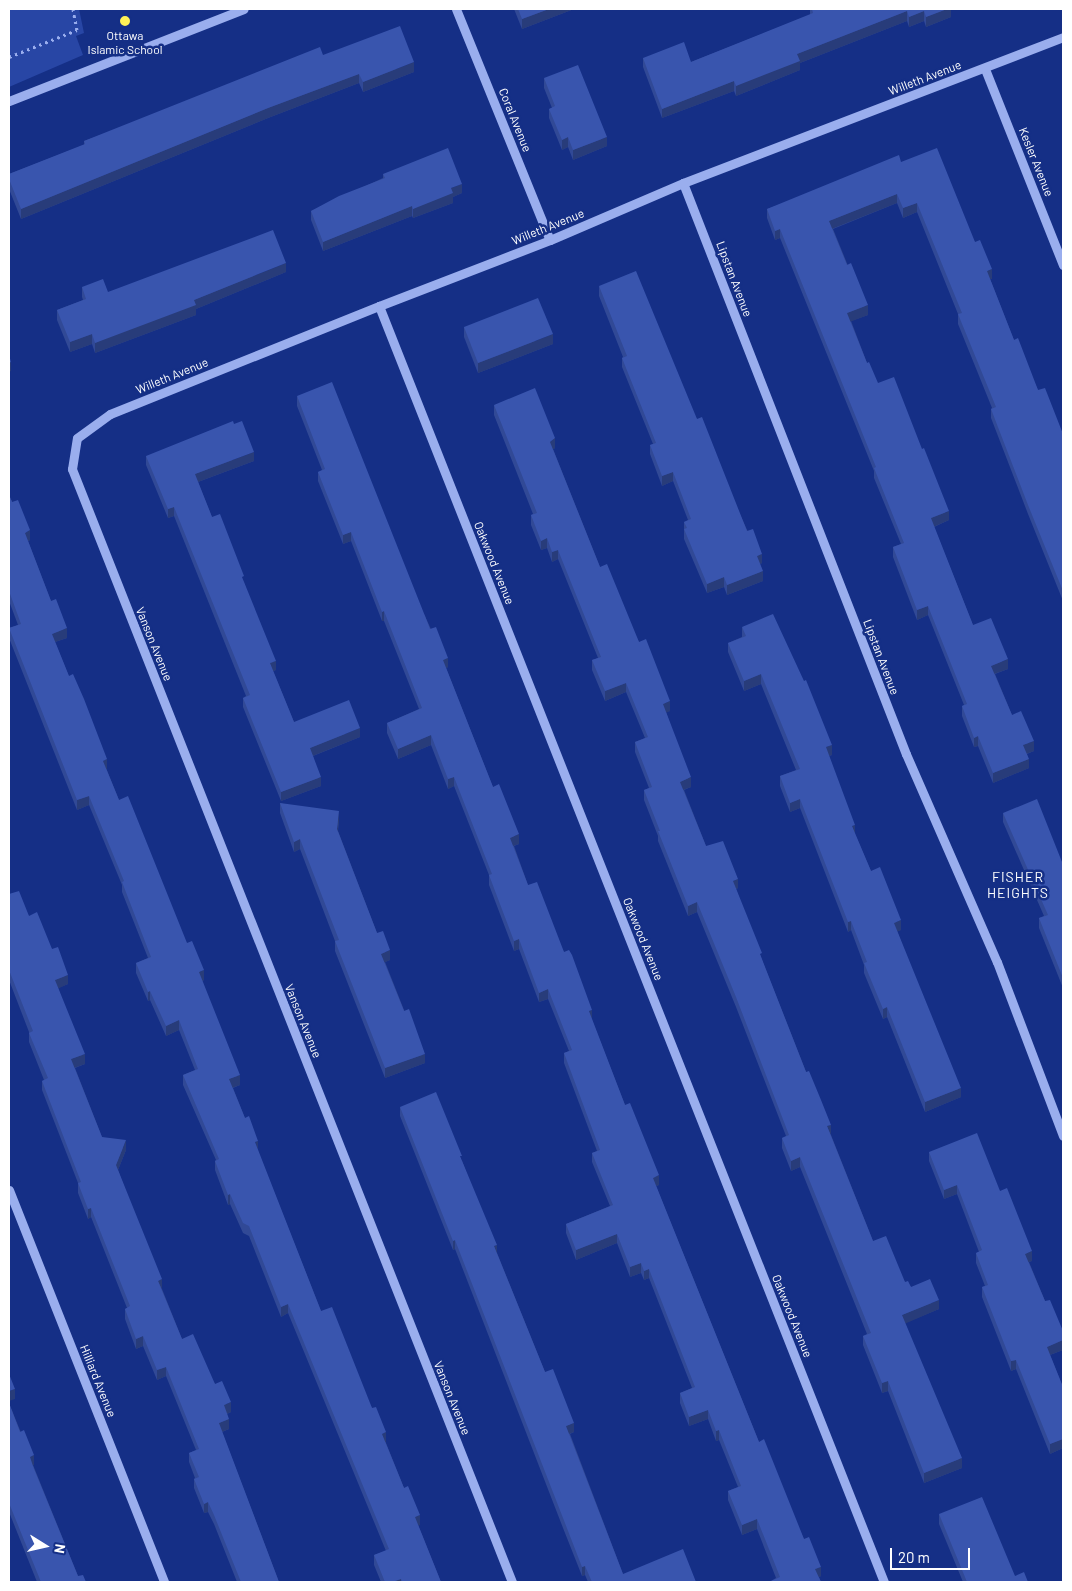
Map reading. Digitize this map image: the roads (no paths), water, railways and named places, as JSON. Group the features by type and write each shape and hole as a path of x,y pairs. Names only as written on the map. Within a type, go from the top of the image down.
{"street":[{"path":"9,101 244,9"},
{"name":"Coral Avenue","path":"456,9 550,240"},
{"name":"Willeth Avenue","path":"72,469 77,438 110,414 379,306 550,240 683,183 1063,37"},
{"name":"Kesler Avenue","path":"985,68 1063,266"},
{"name":"Lipstan Avenue","path":"683,183 902,744 997,962 1063,1136"},
{"name":"Oakwood Avenue","path":"379,306 884,1582"},
{"name":"Vanson Avenue","path":"72,469 512,1582"},
{"name":"Hilliard Avenue","path":"9,1190 164,1582"}],"place":[{"name":"Ottawa Islamic School","path":"125,21"}],"district":[{"name":"FISHER HEIGHTS","path":"1018,886"}]}
